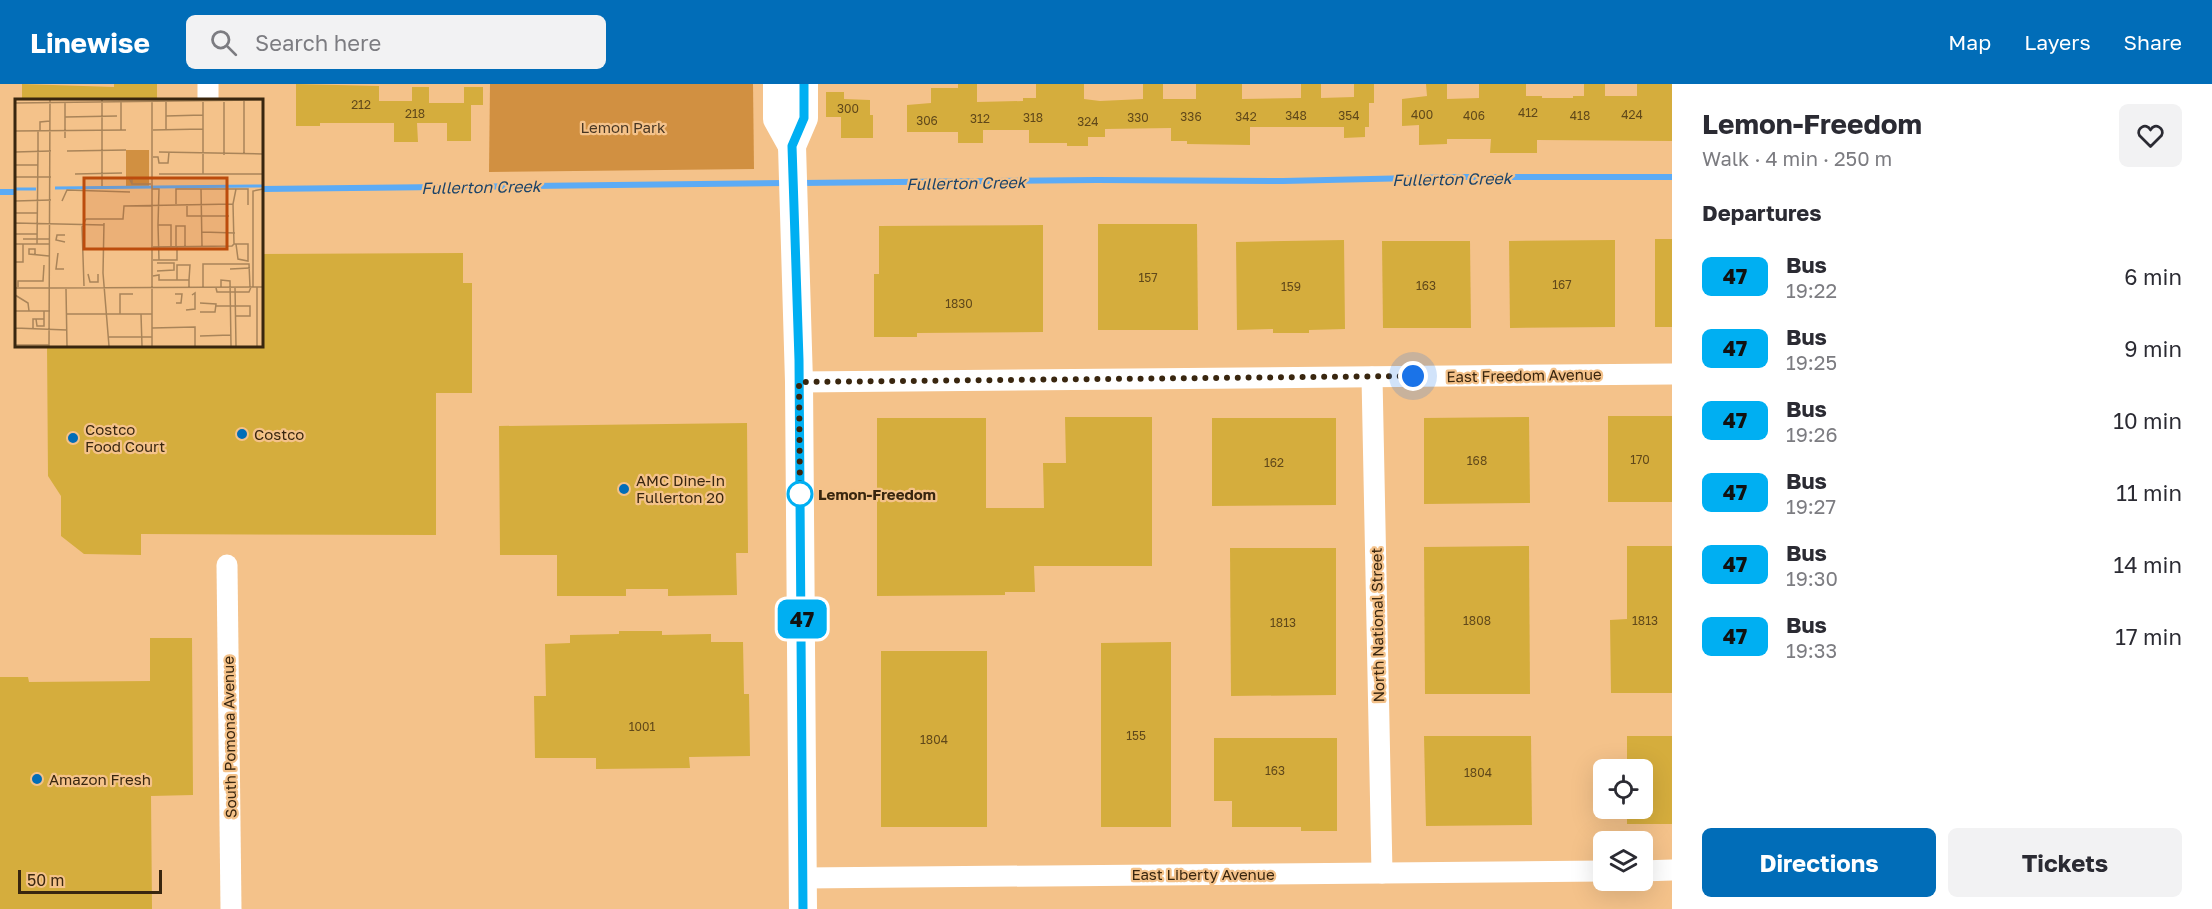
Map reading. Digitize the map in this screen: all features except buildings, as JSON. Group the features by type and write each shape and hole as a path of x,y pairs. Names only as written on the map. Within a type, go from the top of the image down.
{"street":[{"path":"777,84 777,119 793,155"},
{"path":"803,909 799,382 793,155 804,118 804,84"},
{"name":"East Freedom Avenue","path":"799,382 1672,374"},
{"name":"North National Street","path":"1372,376 1382,873"},
{"name":"South Pomona Avenue","path":"227,565 231,909"},
{"path":"1653,871 1672,870"},
{"name":"East Liberty Avenue","path":"803,878 1593,871"}],"green space":[{"name":"Lemon Park","path":"490,84 753,84 754,169 489,172"}],"waterway":[{"name":"Fullerton Creek","path":"800,183 1672,177"},
{"name":"Fullerton Creek","path":"262,189 786,183"},
{"name":"Fullerton Creek","path":"0,192 15,192"}],"bus line":[{"name":"47","path":"803,909 799,360 792,146 804,118 804,84"}],"place":[{"name":"Costco","path":"242,434"},
{"name":"Costco Food Court","path":"73,438"},
{"name":"AMC Dine-In Fullerton 20","path":"624,489"},
{"name":"Lemon-Freedom","path":"800,494"},
{"name":"Amazon Fresh","path":"37,779"}],"route":[{"path":"800,494 799,382 1413,376"}]}
